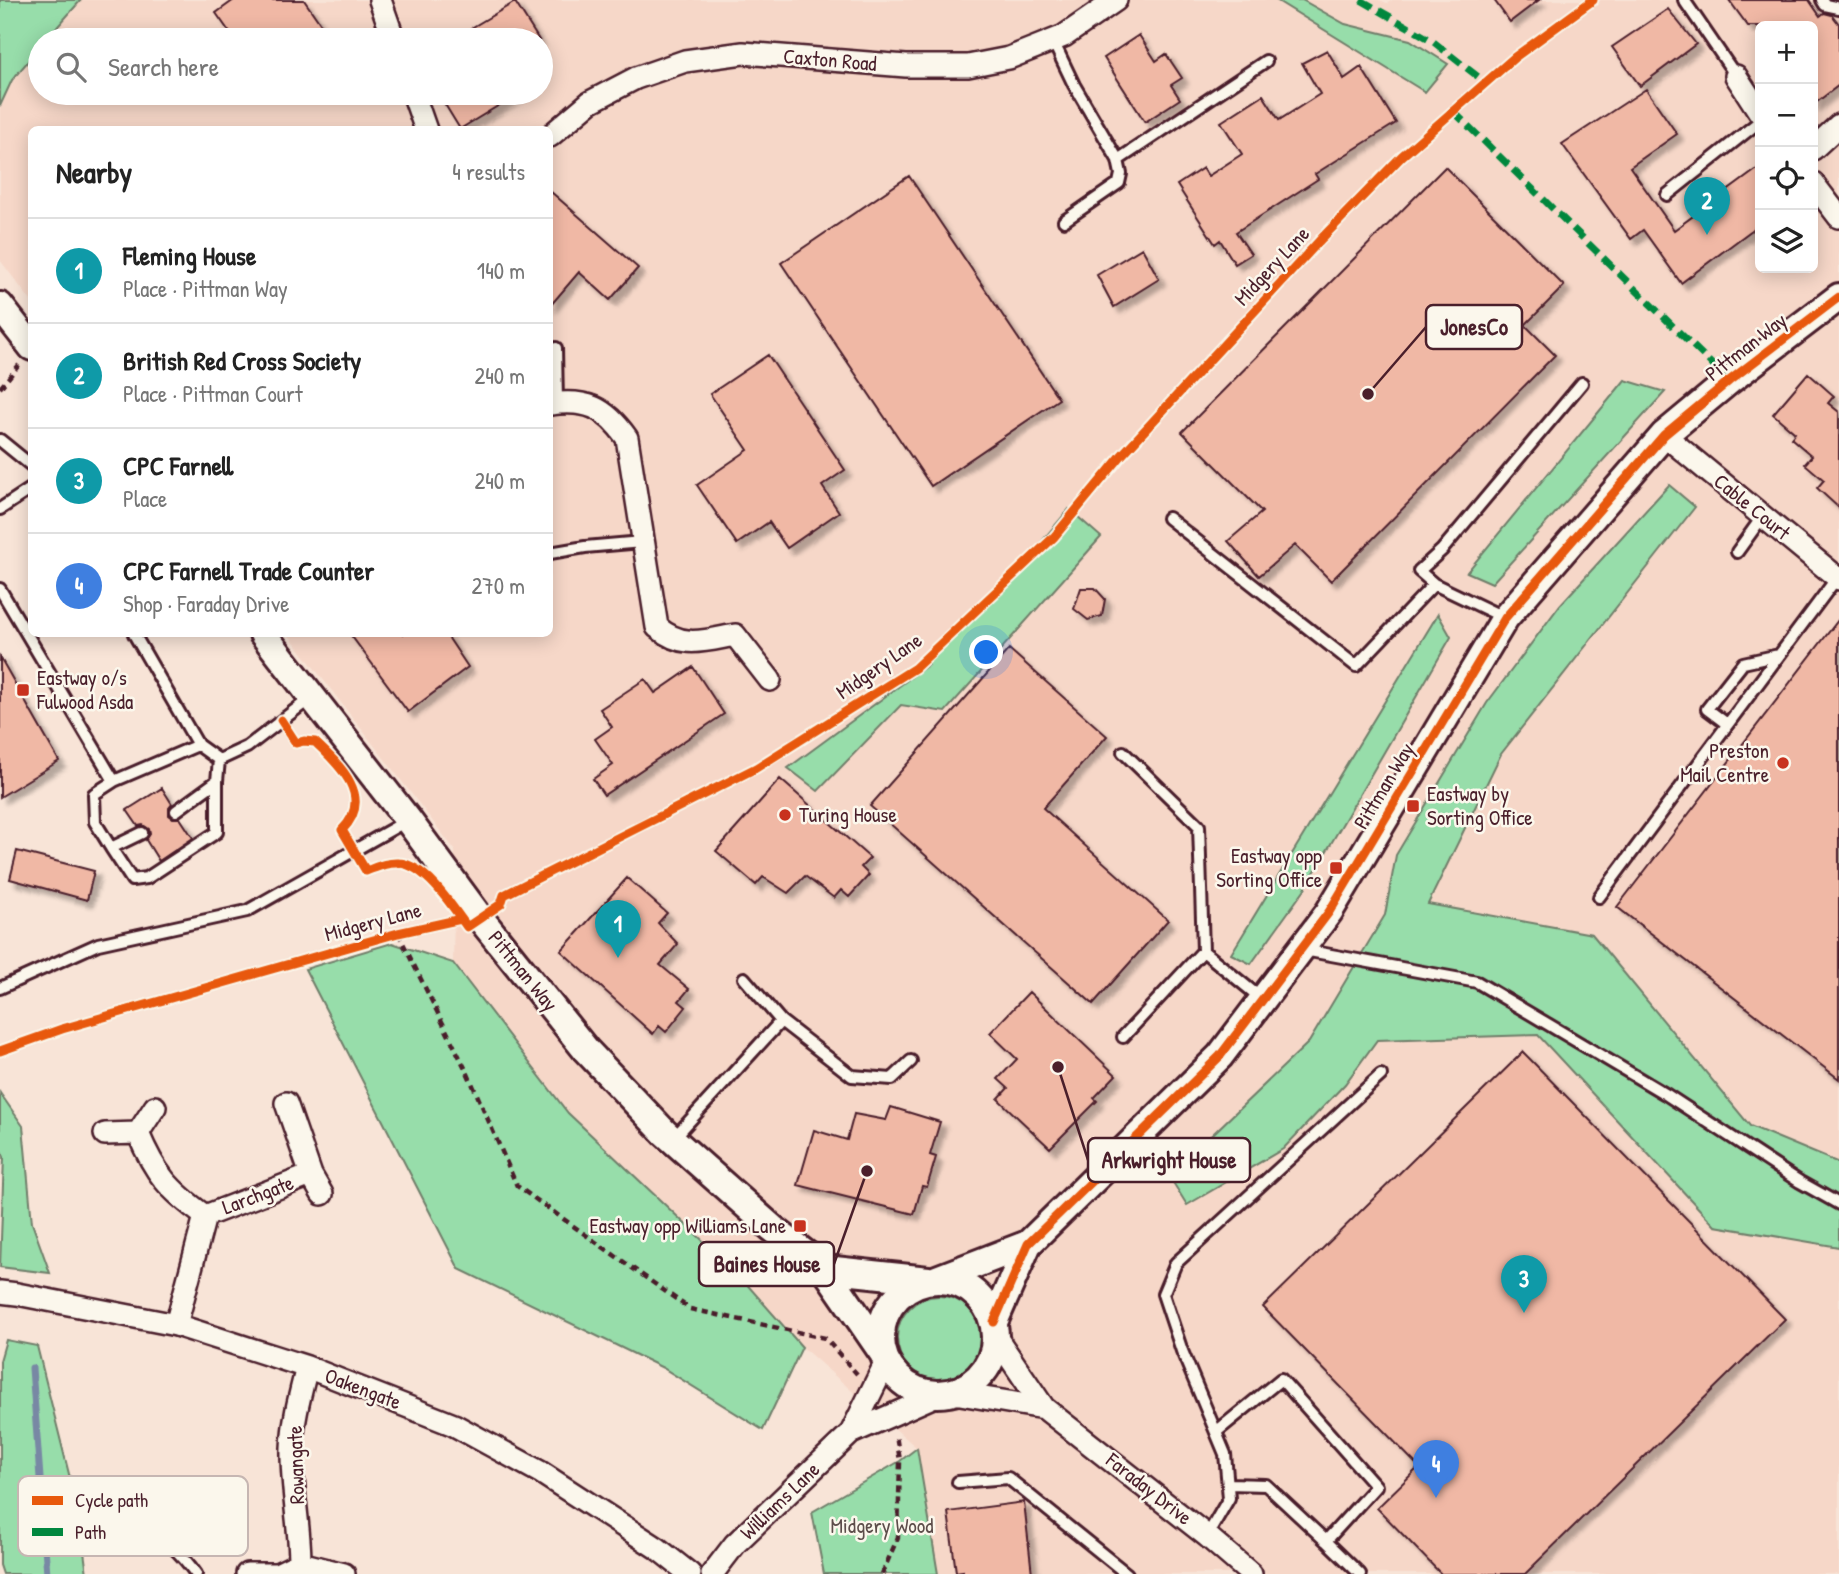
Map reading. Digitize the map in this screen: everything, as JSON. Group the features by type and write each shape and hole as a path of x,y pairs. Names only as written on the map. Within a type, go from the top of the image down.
{"street":[{"path":"380,0 390,28"},
{"name":"Caxton Road","path":"553,134 590,103 636,78 685,61 743,53 906,66 968,66 1009,58 1053,41 1116,0"},
{"path":"1736,76 1755,105"},
{"path":"417,105 425,126"},
{"path":"1815,147 1839,125"},
{"path":"1818,192 1839,217"},
{"name":"Pittman Way","path":"825,1269 932,1280 1028,1244 1220,1056 1263,1000 1329,912 1505,618 1664,435 1729,381 1839,297"},
{"path":"0,306 28,354"},
{"path":"553,403 570,401 598,408 614,420 626,438 657,626 667,636 690,643 735,635 770,680"},
{"name":"Cable Court","path":"1664,435 1838,577"},
{"name":"Pittman Way","path":"265,637 408,820 480,918 586,1050 673,1140 772,1228 825,1269 884,1357"},
{"name":"Larchgate","path":"286,1103 311,1175 322,1194"},
{"path":"105,1134 138,1133 155,1107"},
{"name":"Larchgate","path":"138,1133 148,1157 163,1181 205,1216"},
{"name":"Larchgate","path":"205,1216 311,1175"},
{"name":"Larchgate","path":"176,1325 205,1216"},
{"name":"Pittman Way","path":"995,1329 1028,1244"},
{"path":"932,1280 956,1282 973,1291 986,1304 995,1329 993,1355 985,1372 971,1385 945,1394 921,1393 894,1376 884,1357 880,1333 885,1315 895,1299 910,1287 932,1280"},
{"name":"Oakengate","path":"0,1292 176,1325 307,1367 454,1425 540,1472 657,1548 690,1574"},
{"name":"Faraday Drive","path":"995,1329 1044,1408 1207,1536 1251,1574"},
{"name":"Williams Lane","path":"712,1574 735,1544 851,1433 872,1390 884,1357"},
{"name":"Rowangate","path":"300,1563 292,1452 294,1420 307,1367"},
{"name":"Williams Lane","path":"851,1433 945,1394"},
{"name":"Faraday Drive","path":"945,1394 1044,1408"},
{"path":"247,1574 276,1574 300,1563 344,1574"}],"lane":[{"path":"1684,0 1736,76"},
{"path":"1822,0 1825,5 1839,8"},
{"path":"1053,41 1074,85 1118,160 1121,174 1119,183 1064,221"},
{"path":"1118,160 1266,61"},
{"path":"1667,195 1755,125"},
{"path":"553,403 556,348"},
{"path":"1505,618 1434,584 1419,571 1442,550 1582,383"},
{"path":"0,440 28,463"},
{"path":"0,509 28,491"},
{"path":"1737,552 1763,516"},
{"path":"1168,518 1356,666 1434,584"},
{"path":"553,552 642,542"},
{"path":"1599,897 1838,577"},
{"path":"0,589 28,636"},
{"path":"28,637 114,782"},
{"path":"136,637 198,745 219,760"},
{"path":"1727,724 1707,709 1744,663 1779,655"},
{"path":"219,760 247,747 312,697"},
{"path":"198,745 114,782 94,794 95,822 132,880 147,878 217,832 219,760"},
{"path":"1123,752 1199,826 1203,951 1123,1037"},
{"path":"176,811 217,780"},
{"path":"0,988 98,944 247,911 408,820"},
{"path":"111,848 142,833"},
{"path":"1301,950 1476,982 1667,1095 1839,1205"},
{"path":"1203,951 1263,1000"},
{"path":"744,978 781,1021 852,1076 892,1079 911,1061"},
{"path":"673,1140 781,1021"},
{"path":"1207,1536 1228,1498 1226,1454 1182,1351 1163,1294 1177,1263 1381,1075"},
{"path":"1216,1432 1281,1379 1376,1486 1326,1541"},
{"path":"958,1482 1008,1478 1127,1574"},
{"path":"1228,1484 1266,1485 1360,1574"},
{"path":"182,1556 195,1574"}],"path":[{"path":"0,388 28,354"},
{"path":"398,933 468,1074 517,1186 690,1309 825,1338 872,1390"},
{"path":"882,1574 898,1537 900,1461 893,1415"}],"shaded area":[{"path":"81,0 1276,0 1425,92 1410,40 1345,24 1302,0 1379,0 1387,3 1393,0 1839,0 1839,1163 1750,1126 1592,934 1427,905 1501,754 1695,507 1669,485 1560,605 1487,703 1396,855 1385,915 1309,1042 1169,1176 1187,1205 1283,1149 1345,1084 1377,1040 1538,1035 1715,1226 1839,1247 1839,1574 938,1574 917,1448 802,1347 736,1272 568,1113 453,963 455,850 290,637 553,637 553,126 28,126 28,297 0,260 0,106 12,80 28,61 28,105 553,105 553,28 56,28","holes":["1069,509 945,712 901,705 825,784 792,766 929,665 931,651 986,607"]}],"green space":[{"path":"0,0 81,0 56,28 28,28 28,61 12,80 0,106"},
{"path":"1276,0 1302,0 1345,24 1410,40 1448,64 1425,92"},
{"path":"1625,380 1665,392 1492,583 1467,572"},
{"path":"1669,485 1695,507 1501,754 1428,904 1592,934 1750,1126 1839,1163 1839,1247 1715,1226 1538,1035 1377,1040 1345,1084 1283,1149 1187,1205 1169,1176 1309,1042 1385,915 1396,855 1487,703 1560,605"},
{"path":"1069,509 1101,537 945,712 901,705 818,791 788,768 928,665 931,651 986,607"},
{"path":"1438,614 1451,637 1304,890 1251,964 1231,954"},
{"path":"392,943 453,963 568,1113 736,1272 802,1347 763,1430 663,1368 459,1269 305,969"},
{"path":"0,1093 23,1126 32,1223 50,1273 0,1267 4,1157 0,1149"},
{"path":"939,1296 955,1299 969,1308 978,1322 981,1338 978,1354 969,1368 955,1377 939,1380 923,1377 909,1368 900,1354 897,1338 900,1322 909,1308 923,1299"},
{"path":"6,1340 37,1346 70,1476 18,1476 18,1556 85,1556 87,1574 3,1574 0,1565 0,1361"},
{"name":"Midgery Wood","path":"917,1448 938,1574 824,1574 812,1512 900,1461"}],"building":[{"path":"234,0 304,0 323,28 227,28 216,13"},
{"path":"1494,0 1539,0 1510,22"},
{"path":"1729,0 1809,0 1820,16 1824,13 1832,15 1839,24 1839,85 1818,101 1818,21 1755,21 1755,26 1748,26"},
{"path":"515,2 531,28 471,28"},
{"path":"1668,9 1696,44 1640,86 1612,47"},
{"path":"1139,35 1156,61 1166,54 1182,78 1171,85 1180,99 1145,122 1104,58"},
{"path":"1327,50 1344,79 1361,67 1396,123 1315,174 1318,179 1236,232 1251,254 1235,264 1220,240 1215,244 1177,185 1203,168 1208,176 1242,154 1221,122 1263,95 1279,120 1320,94 1302,63"},
{"path":"1646,89 1677,134 1630,167 1674,230 1755,171 1755,228 1681,283 1643,230 1631,239 1562,144"},
{"path":"445,105 499,105 465,126 458,126"},
{"path":"1445,167 1564,286 1525,325 1555,355 1331,581 1295,545 1259,576 1228,541 1262,512 1182,432"},
{"path":"909,176 1059,399 931,486 781,263"},
{"path":"553,194 638,268 610,300 579,272 553,302"},
{"path":"1142,248 1159,279 1114,307 1097,275"},
{"path":"768,355 845,470 822,486 839,512 787,548 769,522 737,544 697,485 748,450 710,394"},
{"path":"1808,373 1834,396 1828,403 1839,412 1839,508 1817,488 1824,480 1805,464 1812,456 1791,438 1795,433 1773,414"},
{"path":"1081,588 1095,588 1105,599 1102,616 1088,620 1074,609"},
{"name":"Preston Mail Centre","path":"1839,619 1839,1079 1617,907"},
{"path":"352,637 448,637 468,667 408,712"},
{"path":"1009,649 1107,736 1043,808 1168,920 1093,1004 870,806"},
{"path":"0,657 59,761 0,797"},
{"path":"693,667 724,714 604,795 593,779 613,765 595,739 612,727 600,709 645,679 655,693"},
{"name":"Turing House","path":"780,779 870,858 861,867 869,875 849,897 841,890 834,898 805,876 788,893 763,877 756,885 716,851"},
{"path":"162,788 172,804 169,815 180,818 193,838 159,861 146,840 150,834 149,829 143,825 138,826 127,810"},
{"path":"17,851 94,871 87,900 10,879"},
{"path":"627,878 667,913 658,923 678,944 660,965 689,989 679,1001 686,1007 666,1032 659,1026 653,1034 561,951"},
{"path":"1029,992 1116,1075 1094,1098 1097,1101 1050,1148 998,1099 1008,1088 998,1079 1017,1059 990,1033"},
{"path":"1523,1052 1785,1319 1525,1574 1441,1574 1377,1508 1419,1467 1263,1307"},
{"path":"891,1107 940,1122 930,1155 936,1157 927,1187 922,1186 914,1214 798,1185 814,1130 847,1140 854,1114 886,1120"},
{"path":"1024,1502 1032,1574 956,1572 948,1512"}],"waterway":[{"path":"32,1368 40,1476"},
{"path":"46,1556 47,1574"}],"marked path":[{"path":"1361,0 1431,40 1486,83"},
{"path":"1453,111 1729,381"}],"cycle path":[{"name":"Midgery Lane","path":"281,720 296,743 315,742 335,761 350,783 355,806 351,818 342,830 366,871 395,863 409,865 428,878 467,927 501,904 504,895 756,768 915,668 1054,537 1121,456 1322,238 1402,156 1515,57 1593,0"},
{"path":"994,1322 1028,1244 1220,1056 1329,912 1505,618 1664,435 1729,381 1839,297"},
{"name":"Midgery Lane","path":"0,1051 62,1029 398,933 461,919"}],"place":[{"name":"British Red Cross Society","path":"1707,235"},
{"name":"JonesCo","path":"1368,394"},
{"name":"Eastway o/s Fulwood Asda","path":"23,690"},
{"name":"Preston Mail Centre","path":"1783,763"},
{"name":"Eastway by Sorting Office","path":"1413,806"},
{"name":"Turing House","path":"785,815"},
{"name":"Eastway opp Sorting Office","path":"1336,868"},
{"name":"Fleming House","path":"618,958"},
{"name":"Arkwright House","path":"1058,1067"},
{"name":"Baines House","path":"867,1171"},
{"name":"Eastway opp Williams Lane","path":"800,1226"},
{"name":"CPC Farnell","path":"1524,1313"},
{"name":"CPC Farnell Trade Counter","path":"1436,1498"}]}
